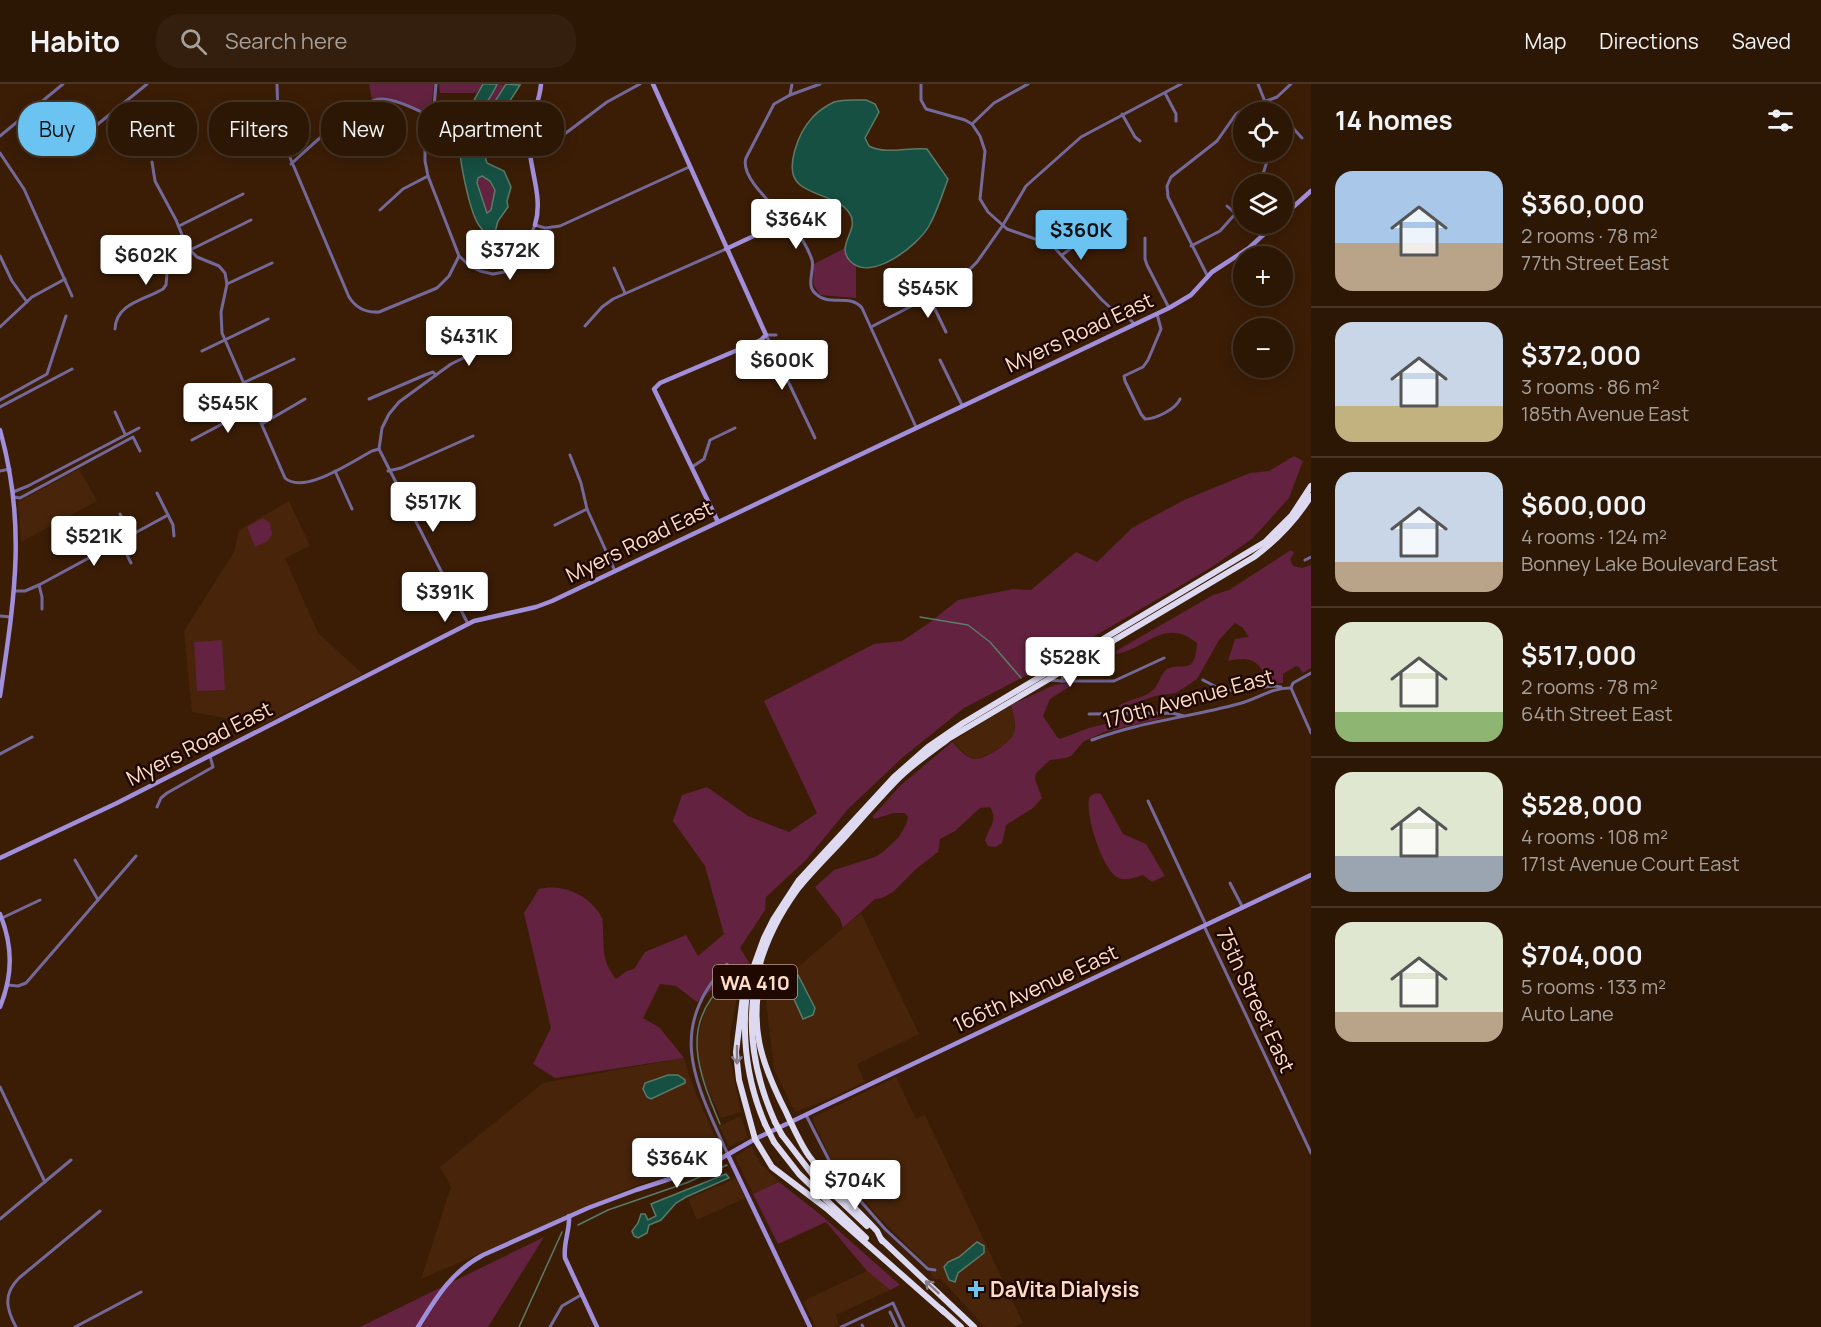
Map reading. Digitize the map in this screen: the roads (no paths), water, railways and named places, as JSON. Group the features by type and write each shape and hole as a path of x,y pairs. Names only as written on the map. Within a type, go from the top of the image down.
{"highway":[{"name":"WA 410","path":"974,1327 812,1174 782,1135 762,1091 751,1029 752,994 764,950 779,919 797,891 894,777 949,732 1265,542 1292,515 1311,486"},
{"name":"WA 410","path":"961,1327 820,1195 799,1174 774,1142 753,1091 746,1055 745,1008 750,977 764,938 799,880 902,776 926,755 964,728 1260,553 1293,522 1311,496"},
{"path":"826,858 797,896 780,924 764,963 759,986 757,1025 762,1057 791,1122 810,1157 876,1231 882,1241"},
{"path":"750,977 741,1010 736,1061 755,1139 772,1167 821,1204 944,1312"}],"street":[{"path":"42,102 63,84"},
{"path":"96,126 147,84"},
{"path":"277,84 279,124 291,164 349,297 355,304 364,311 384,312 437,288 449,276 459,256"},
{"path":"434,102 436,84"},
{"path":"536,102 541,84"},
{"path":"564,134 607,102 640,84"},
{"path":"653,84 726,249 815,438"},
{"path":"790,95 792,84"},
{"path":"820,84 790,95 771,107 744,162 745,168 752,182 799,235 811,258 813,270 811,286 814,293 823,299 857,302 862,308 916,427"},
{"path":"921,84 921,100 926,109 961,118 972,124 980,136 985,147 981,202 988,212 1012,231 1050,243 1102,300 1134,324"},
{"path":"972,124 994,103 1028,84"},
{"path":"871,327 953,284 969,270 1003,225 1026,186 1081,137 1181,84"},
{"path":"1258,84 1266,101"},
{"path":"1208,277 1168,197 1167,186 1171,177 1217,141 1236,114 1277,97 1291,84"},
{"path":"1165,93 1176,114 1176,121"},
{"path":"291,164 354,111 372,100 388,100 418,111"},
{"path":"1122,114 1135,137 1140,141"},
{"path":"0,136 18,121"},
{"path":"1293,128 1302,138"},
{"path":"0,153 24,189 72,297"},
{"path":"426,156 428,176 459,256 470,266 493,274 504,272 518,263 535,225 539,208 531,156"},
{"path":"152,162 155,181 188,248 197,256 219,266 225,273 227,284 221,312 221,329 281,473 289,481 298,483 311,481 378,449"},
{"path":"535,225 545,228 560,226 690,167"},
{"path":"380,210 403,189 428,176"},
{"path":"1293,207 1311,191"},
{"path":"179,226 243,194"},
{"path":"1227,206 1233,211"},
{"path":"1191,246 1220,231 1233,217"},
{"path":"585,326 605,304 625,293 726,249 786,219"},
{"path":"1062,255 1085,238 1127,219"},
{"path":"115,329 116,321 124,309 163,289 166,285 168,261 188,248 251,220"},
{"name":"Myers Road East","path":"0,856 9,854 116,804 468,624 489,616 536,607 1157,314 1191,295 1217,268 1249,248 1264,234"},
{"path":"1145,238 1145,259 1169,308"},
{"path":"0,256 15,286 27,302"},
{"path":"227,284 272,263"},
{"path":"614,268 625,293"},
{"path":"0,274 6,270"},
{"path":"0,327 27,302 65,279"},
{"path":"929,297 946,332"},
{"path":"1157,314 1161,329 1148,360 1142,368 1124,376 1125,381 1145,419 1176,406 1180,399"},
{"path":"0,400 47,374 66,316"},
{"path":"202,351 268,319"},
{"path":"468,624 378,449 382,428 392,409 408,394 487,344 485,331"},
{"path":"718,522 657,398 654,387 660,382 763,339 766,335 776,335"},
{"path":"243,383 294,359"},
{"path":"940,360 962,405"},
{"path":"0,406 72,369"},
{"path":"369,399 433,372 436,375"},
{"path":"262,424 305,399"},
{"path":"254,408 192,440 254,408"},
{"path":"115,412 125,435"},
{"path":"14,494 139,428"},
{"path":"692,467 704,459 709,441 735,428"},
{"path":"0,430 14,494 17,546 15,591 0,696"},
{"path":"388,471 401,468 473,436"},
{"path":"14,494 20,498 133,437 140,451"},
{"path":"570,455 581,483 587,509 615,571"},
{"path":"0,471 10,469"},
{"path":"335,471 352,509"},
{"path":"157,493 173,525 174,536"},
{"path":"555,525 587,509"},
{"path":"120,514 131,535"},
{"path":"15,591 25,591 39,585 168,515"},
{"path":"120,541 131,563"},
{"path":"1305,560 1311,557"},
{"path":"446,582 464,574"},
{"path":"39,585 42,609"},
{"path":"0,616 11,617"},
{"path":"1046,680 1114,681 1164,658"},
{"path":"1062,681 1063,672 1076,662"},
{"path":"1311,673 1293,683 1291,688 1311,733"},
{"path":"1203,680 1224,691 1275,686 1282,688"},
{"name":"170th Avenue East","path":"1092,740 1119,730 1244,703 1282,688 1291,688"},
{"path":"1089,714 1172,712 1185,717"},
{"path":"0,754 32,737"},
{"path":"157,807 167,793 210,769 213,765 210,756"},
{"name":"75th Street East","path":"1148,801 1311,1153"},
{"path":"7,985 18,986 26,983 136,856"},
{"path":"75,860 98,900"},
{"name":"166th Avenue East","path":"418,1327 442,1289 467,1264 483,1255 569,1216 636,1190 699,1170 755,1139 1311,875"},
{"path":"1230,883 1243,908"},
{"path":"0,1007 7,985 10,956 9,942 1,916 40,900"},
{"path":"727,964 713,980 702,999 693,1026 690,1048 694,1072 728,1155 810,1327"},
{"path":"0,1087 45,1182"},
{"path":"806,1115 835,1172 890,1234 928,1269 935,1270"},
{"path":"0,1219 71,1160"},
{"path":"16,1327 8,1310 7,1298 10,1288 100,1211"},
{"path":"569,1216 570,1227 564,1246 565,1258 597,1327"},
{"path":"75,1327 141,1292"},
{"path":"550,1327 562,1306 581,1295"},
{"path":"841,1327 893,1303 904,1327"},
{"path":"890,1312 897,1327"}],"water":[{"path":"483,84 497,84 487,102 474,102"},
{"path":"506,84 520,85 509,102 495,102"},
{"path":"866,100 875,104 879,112 865,138 869,146 883,150 927,149 948,179 929,226 915,243 881,265 859,267 846,255 846,243 852,220 846,208 799,184 792,170 798,141 814,116 834,102"},
{"path":"461,156 485,156 487,163 504,171 511,187 507,201 508,207 498,221 494,236 491,237 484,232 477,223","holes":["482,176 490,181 495,190 491,210 487,213 477,183 478,178"]},
{"path":"798,975 815,1008 813,1015 803,1019 788,986"},
{"path":"668,1075 678,1075 685,1080 685,1083 651,1099 647,1097 643,1089 645,1083"},
{"path":"726,1174 729,1178 676,1203 661,1220 649,1225 647,1233 638,1238 634,1236 632,1231 641,1214 645,1214 648,1220 656,1216 651,1204"},
{"path":"977,1242 984,1246 984,1253 958,1273 955,1282 949,1280 944,1267"}],"waterway":[{"path":"920,617 968,625 990,642 1021,678"},
{"path":"720,1124 700,1068 697,1050 698,1032 702,1014 712,998 727,982 739,985"},
{"path":"578,1225 608,1210 686,1183 727,1165"},
{"path":"519,1327 562,1232"}],"place":[{"name":"DaVita Dialysis","path":"976,1289"}]}
